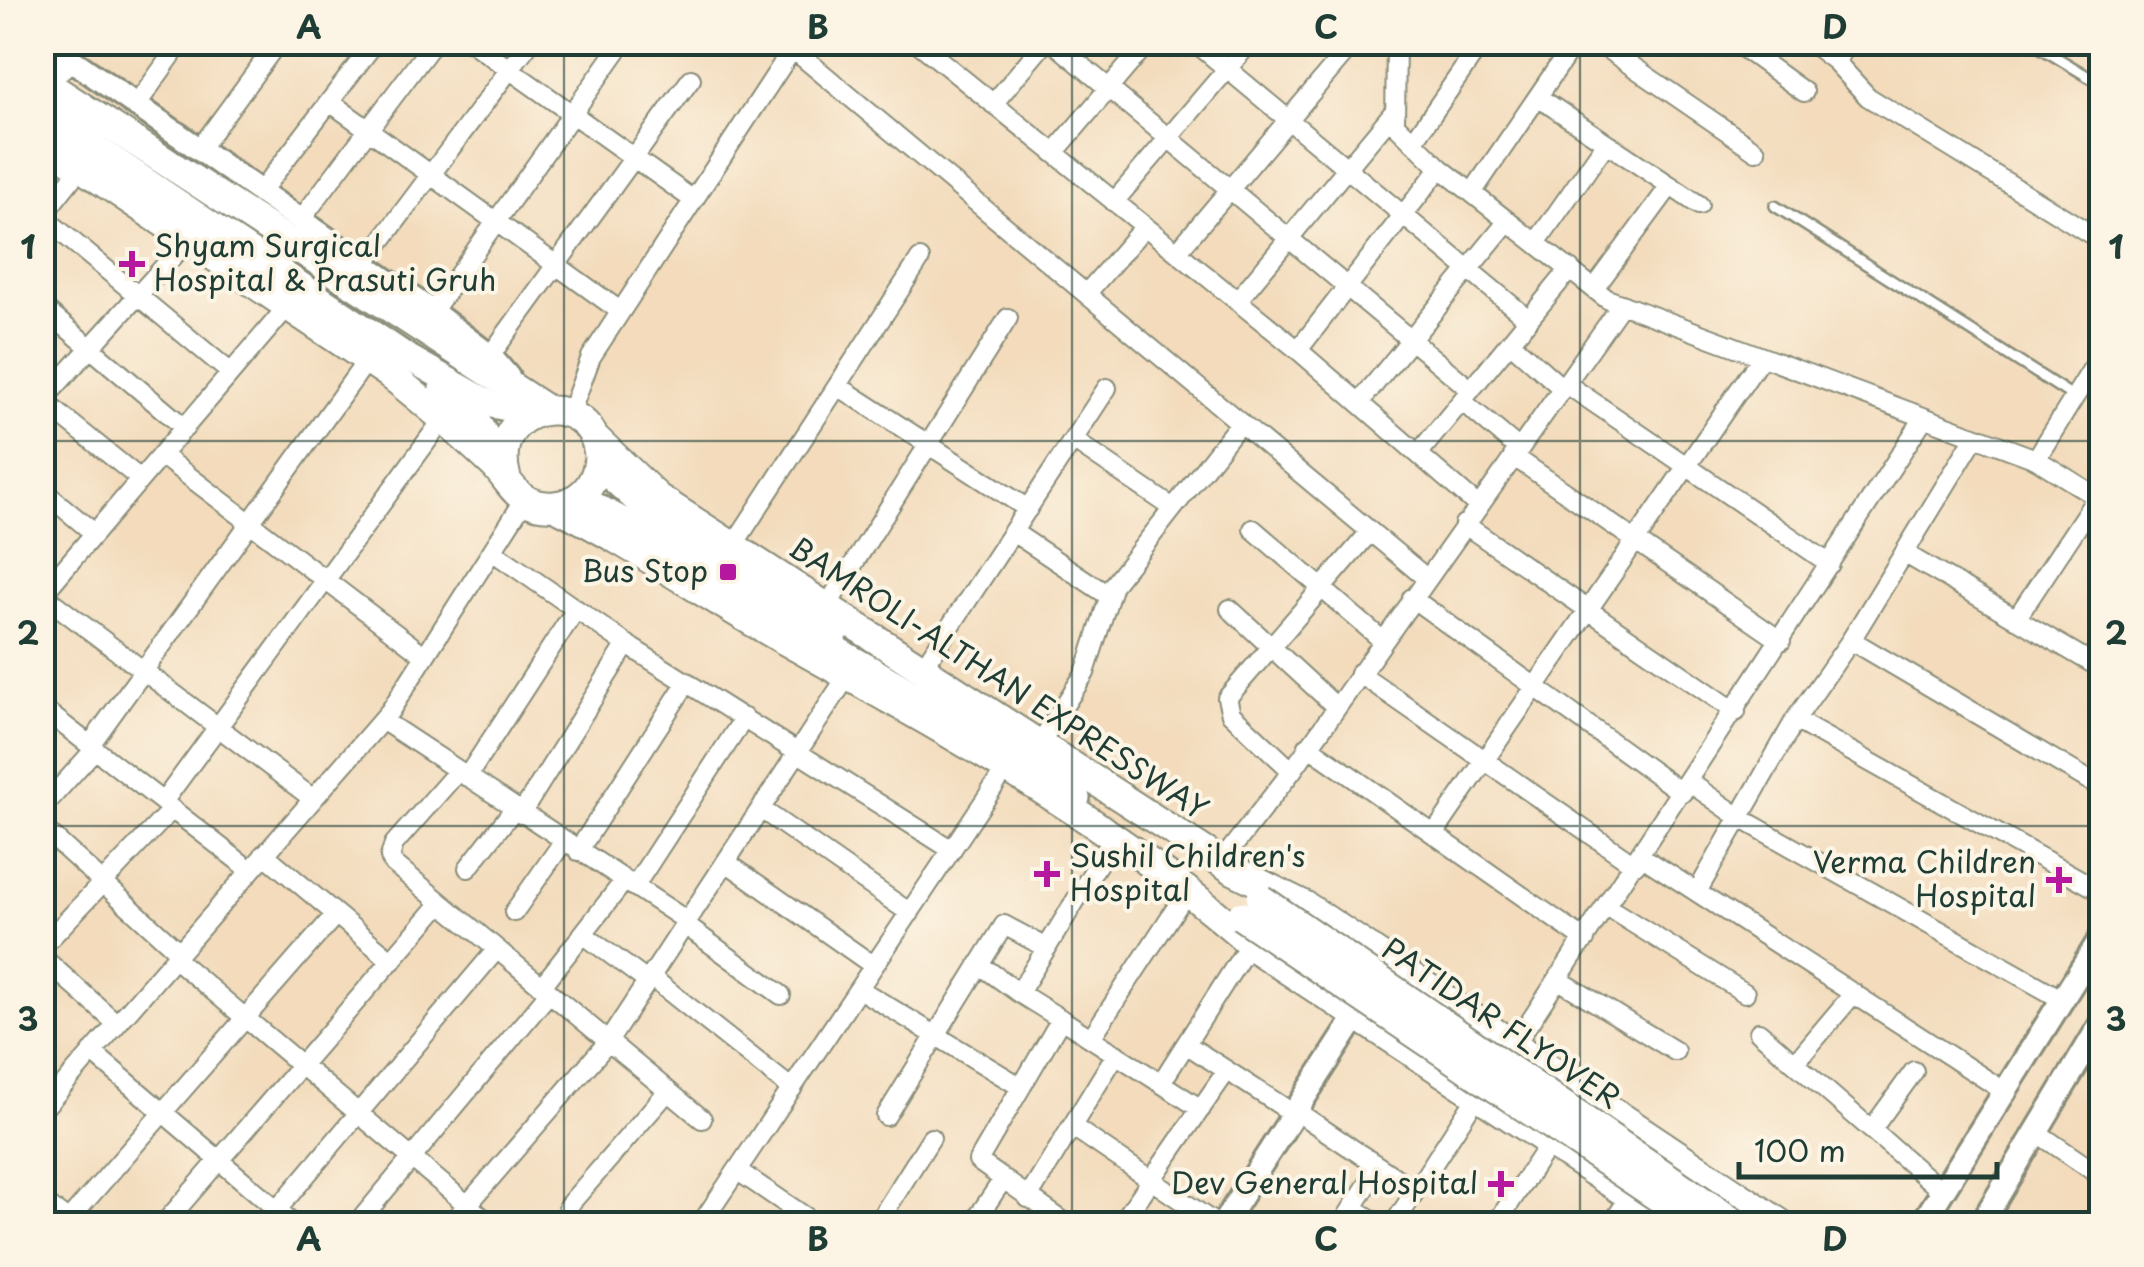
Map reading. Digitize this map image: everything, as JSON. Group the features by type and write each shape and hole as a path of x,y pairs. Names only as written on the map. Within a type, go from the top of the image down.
{"main road":[{"path":"74,51 43,83 544,410 593,436 598,466 592,481 566,501"},
{"path":"42,111 409,358 492,405 544,410"},
{"path":"42,141 368,359 504,469"},
{"path":"409,358 476,421 525,499 566,501 636,524 754,602 1020,757 1098,813 1119,843"},
{"path":"504,469 509,432 544,410"},
{"name":"BAMROLI-ALTHAN EXPRESSWAY","path":"593,436 658,498 1228,866 1304,905 1516,1043 1781,1224"},
{"path":"598,466 646,509 1112,804 1147,812"},
{"path":"566,501 781,638 1007,767 1194,895 1250,943 1356,1017 1672,1224"},
{"name":"PATIDAR FLYOVER","path":"1228,866 1251,907 1698,1224"},
{"name":"PATIDAR FLYOVER","path":"1194,895 1251,907 1736,1224"}],"street":[{"path":"46,42 74,51 136,107 432,312 490,356 544,410 591,357 795,46 1426,578"},
{"path":"136,107 182,42"},
{"path":"198,151 278,42"},
{"path":"259,194 375,42"},
{"path":"300,221 434,42"},
{"path":"470,42 692,200"},
{"path":"364,264 530,42"},
{"path":"432,312 623,42"},
{"path":"916,42 937,49 993,104 1298,350 1478,506"},
{"path":"993,104 1044,42"},
{"path":"1053,42 1287,242 1411,340 1516,452 1636,542 1781,642"},
{"path":"1054,153 1148,42"},
{"path":"1195,42 1528,319"},
{"path":"1114,202 1250,42"},
{"path":"1396,42 1392,114 1395,124 1440,168 1594,289 1622,304 1760,358 2036,458 2099,499 2016,619"},
{"path":"1412,142 1482,42"},
{"path":"1472,193 1575,42"},
{"path":"1597,42 1756,151"},
{"path":"1735,42 1804,92"},
{"path":"1810,42 1835,60 1868,96 2102,241"},
{"path":"1835,60 1851,42"},
{"path":"1177,252 1288,121 1345,46"},
{"path":"490,356 691,80"},
{"path":"1538,98 1699,205"},
{"path":"330,102 620,311"},
{"path":"1237,301 1392,114"},
{"path":"1536,243 1606,143"},
{"path":"81,166 42,216 231,373"},
{"path":"1298,350 1440,168"},
{"path":"1594,289 1670,186"},
{"path":"1359,403 1508,221"},
{"path":"1086,294 1144,226"},
{"path":"140,479 43,400 141,296 188,239"},
{"path":"733,546 920,259"},
{"path":"1418,454 1570,270"},
{"path":"1228,866 1335,706 1622,304"},
{"path":"288,306 45,588 143,672 312,798"},
{"path":"42,307 184,428"},
{"path":"827,606 1008,318"},
{"path":"1510,342 1564,385 1830,564"},
{"path":"2036,458 2102,353"},
{"path":"1434,834 1760,358"},
{"path":"42,808 92,747 368,359"},
{"path":"838,386 1028,509"},
{"path":"923,668 1107,388"},
{"path":"42,947 104,882 167,806 218,727 444,418"},
{"path":"1516,1043 1736,712 1924,418"},
{"path":"1040,743 1085,674 1109,596 1121,574 1240,423"},
{"path":"1698,892 1796,720 1851,640 1974,437"},
{"path":"1073,440 1173,508"},
{"path":"161,455 425,656"},
{"path":"42,490 94,534"},
{"path":"42,1110 49,1088 92,1052 382,720 525,499"},
{"path":"1464,524 1736,712"},
{"path":"1252,529 1382,640"},
{"path":"1013,532 1109,596"},
{"path":"1292,771 1228,707 1231,691 1370,532"},
{"path":"492,551 627,644 952,850"},
{"path":"1904,553 2102,669"},
{"path":"1412,598 1686,788 2063,1000"},
{"path":"576,609 462,774 390,850 393,863 702,1119"},
{"path":"1230,609 1335,706"},
{"path":"1851,640 2102,788"},
{"path":"468,868 517,812 627,644"},
{"path":"1359,673 1638,860 1698,892 2007,1092"},
{"path":"452,1224 608,1042 848,675"},
{"path":"514,912 571,846 687,682"},
{"path":"42,708 250,870"},
{"path":"357,1224 546,990 583,934 629,884 744,718"},
{"path":"382,720 686,923 781,995"},
{"path":"1796,720 2102,892"},
{"path":"1308,746 1585,940"},
{"path":"701,1224 1007,767"},
{"path":"761,809 910,913"},
{"path":"42,827 246,1019 490,1224"},
{"path":"1019,993 1119,843"},
{"path":"264,854 392,960"},
{"path":"726,862 874,966"},
{"path":"1091,1038 1194,895"},
{"path":"164,1224 441,902"},
{"path":"1607,907 1745,993"},
{"path":"42,1201 71,1223 336,914"},
{"path":"886,1116 1004,925 1047,948"},
{"path":"583,934 792,1089"},
{"path":"1922,1224 2102,936"},
{"path":"1161,1083 1250,943"},
{"path":"271,1218 496,948"},
{"path":"42,957 117,1024"},
{"path":"978,964 1201,1109"},
{"path":"1558,980 1674,1051"},
{"path":"859,988 1021,1087"},
{"path":"1795,1063 1854,994"},
{"path":"1073,1127 1223,1224 1356,1017"},
{"path":"1061,1020 978,1160 1002,1181 1067,1224"},
{"path":"1982,1224 2102,1022"},
{"path":"1759,1032 1943,1192"},
{"path":"1186,1044 1415,1191"},
{"path":"92,1052 218,1162 271,1218 294,1224"},
{"path":"1028,1198 1116,1054"},
{"path":"1872,1129 1914,1071"},
{"path":"1121,1224 1226,1072"},
{"path":"1496,1224 1586,1090"},
{"path":"568,1206 668,1091"},
{"path":"1394,1224 1477,1096"},
{"path":"2036,1132 2102,1177"},
{"path":"877,1224 931,1138"},
{"path":"1342,1224 1378,1167"},
{"path":"738,1171 816,1224"},
{"path":"972,1224 1002,1181"},
{"path":"1612,1224 1630,1196"},
{"path":"1353,1208 1379,1224"}],"lane":[{"path":"2031,42 2102,85"},
{"path":"1775,206 2074,397"}],"place":[{"name":"Shyam Surgical Hospital & Prasuti Gruh","path":"132,264"},
{"name":"Bus Stop","path":"728,572"},
{"name":"Sushil Children's Hospital","path":"1047,874"},
{"name":"Verma Children Hospital","path":"2059,880"},
{"name":"Dev General Hospital","path":"1501,1184"}]}
